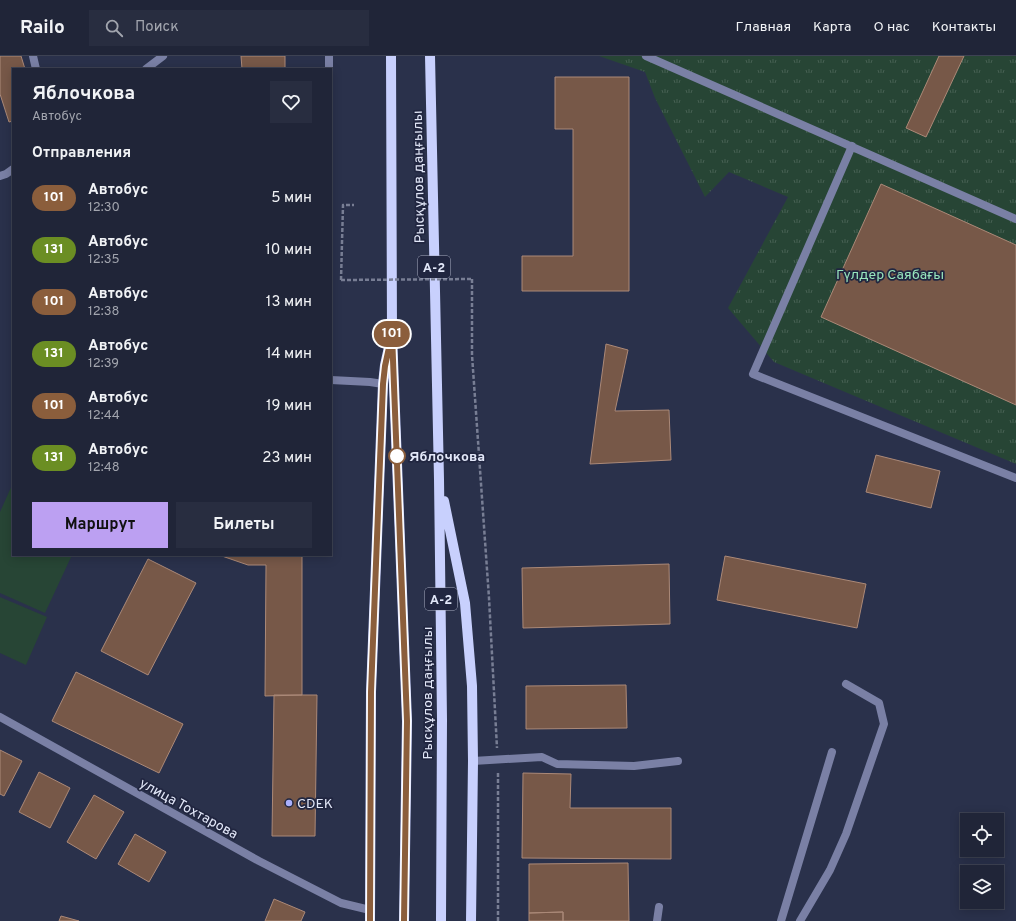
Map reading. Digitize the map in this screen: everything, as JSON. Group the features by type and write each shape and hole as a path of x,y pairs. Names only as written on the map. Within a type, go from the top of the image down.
{"main road":[{"name":"Рысқұлов даңғылы","path":"391,56 392,334 407,721 404,921"},
{"name":"Рысқұлов даңғылы","path":"430,56 439,479 442,719 442,921"},
{"name":"Рысқұлов даңғылы","path":"370,921 371,692 383,384 385,366 392,334"},
{"path":"439,479 465,603 472,686 473,761 471,921"}],"street":[{"path":"33,56 36,68"},
{"path":"147,68 163,56"},
{"path":"329,68 330,56"},
{"path":"646,56 1016,219"},
{"path":"852,146 753,374 1016,478"},
{"path":"0,176 12,170"},
{"path":"332,380 383,384"},
{"path":"800,921 830,870 846,834 884,724 879,703 846,684"},
{"name":"улица Тохтарова","path":"0,717 259,861 341,903 370,910"},
{"path":"781,921 832,752"},
{"path":"473,761 542,757 557,764 634,766 678,761"},
{"path":"657,921 659,907"}],"path":[{"path":"354,206 343,205 341,280 472,279 472,355 489,598 498,759 498,921"}],"green space":[{"name":"Гүлдер Саябағы","path":"599,56 1016,56 1016,464 774,362 728,308 788,197 729,172 705,197 655,98 645,72"},
{"path":"12,485 12,556 72,556 45,613 0,593 0,512"},
{"path":"0,597 47,617 26,665 0,653"}],"building":[{"path":"0,56 21,56 25,68 12,68 12,121 9,122 0,94"},
{"path":"241,56 285,56 285,68 242,68"},
{"path":"939,56 964,56 926,137 906,128"},
{"path":"555,77 629,77 629,291 522,291 522,256 573,256 573,129 555,129"},
{"path":"881,184 1016,245 1016,405 821,317"},
{"path":"606,344 628,350 615,411 669,410 671,460 590,464"},
{"path":"876,455 940,471 931,508 866,492"},
{"path":"222,556 302,556 302,695 265,696 266,565 248,565"},
{"path":"725,556 866,584 857,628 717,600"},
{"path":"148,559 196,583 148,675 101,651"},
{"path":"669,564 670,624 523,628 522,568"},
{"path":"76,672 183,724 159,773 52,721"},
{"path":"626,685 627,728 526,729 526,686"},
{"path":"274,695 317,695 315,836 272,836"},
{"path":"0,750 22,761 4,796 0,794"},
{"path":"39,772 70,788 50,828 19,812"},
{"path":"523,773 571,774 570,808 671,808 671,859 522,858"},
{"path":"94,795 124,812 96,859 67,842"},
{"path":"135,834 166,852 149,882 118,864"},
{"path":"628,863 629,921 563,921 563,912 529,913 529,864"},
{"path":"274,899 305,912 301,921 265,921"},
{"path":"563,912 563,921 529,921 529,913"},
{"path":"61,916 79,921 59,921"}],"bus line":[{"name":"101","path":"370,921 371,692 383,384 385,366 392,334 407,721 404,921"}],"place":[{"name":"Яблочкова","path":"397,456"},
{"name":"CDEK","path":"289,803"}]}
